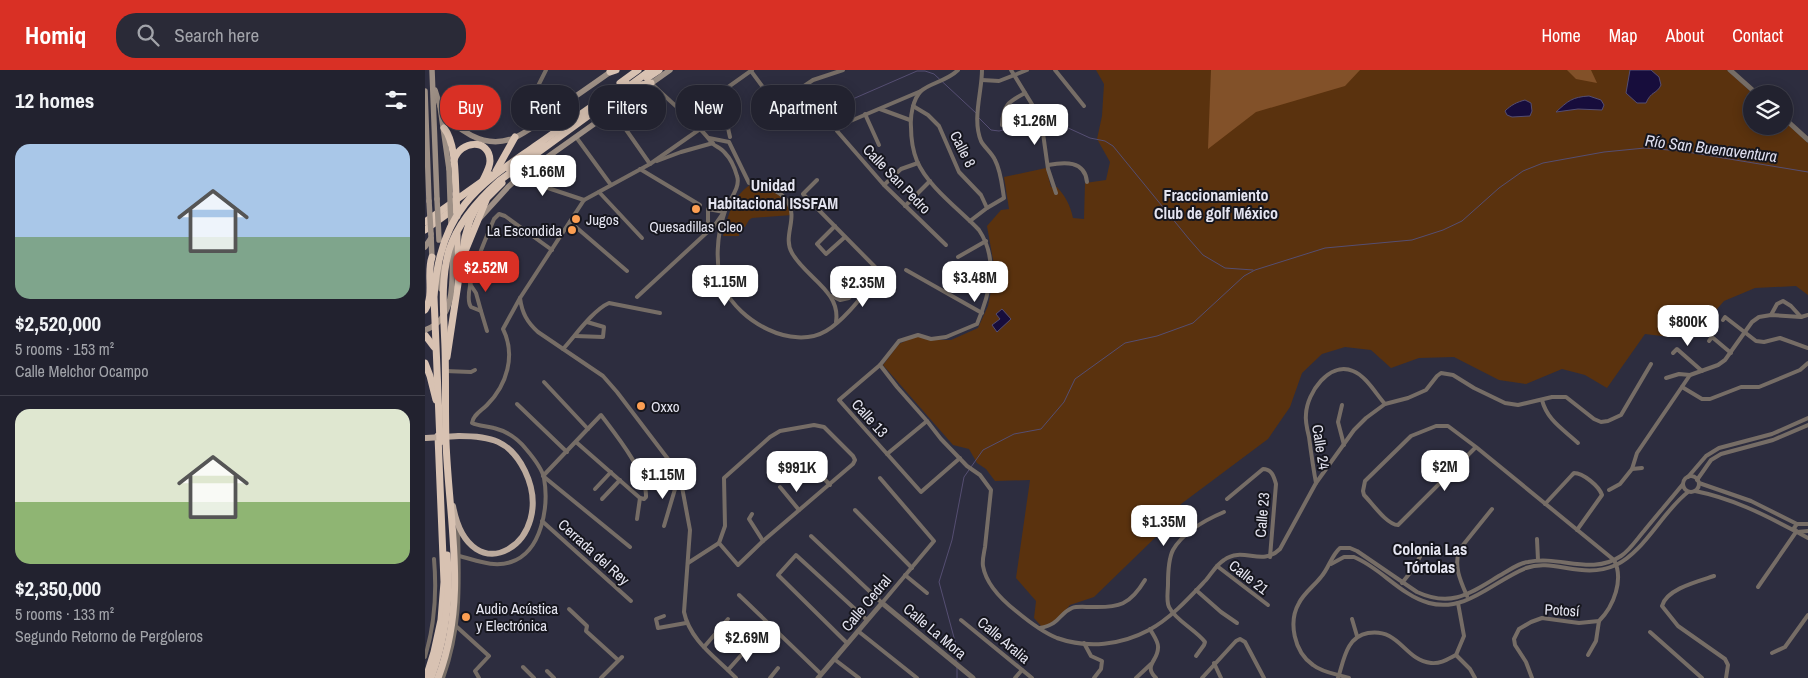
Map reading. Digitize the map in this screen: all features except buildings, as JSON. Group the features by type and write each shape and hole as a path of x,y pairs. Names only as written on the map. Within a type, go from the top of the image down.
{"highway":[{"path":"425,222 638,70"},
{"path":"431,678 444,637 449,577 444,528 434,297 435,276 445,240 464,204 498,172 643,70"},
{"path":"629,85 651,70"},
{"path":"437,678 446,654 452,626 455,597 454,532 446,442 444,278 449,250 466,217 478,201 499,181 651,70"},
{"path":"463,259 487,198 515,175 659,70"},
{"path":"645,85 651,84"},
{"path":"429,234 505,171 589,113"},
{"path":"445,130 454,160 457,268 459,277"},
{"path":"497,171 515,137"},
{"path":"454,160 460,150 468,144 476,144 484,148 490,156 490,162 483,180"},
{"path":"437,678 447,636 451,608 452,576 445,371 465,237 477,206 485,193 505,171"},
{"path":"425,310 430,296 429,270 432,257"},
{"path":"425,335 434,347"},
{"path":"425,363 436,398 444,582 441,620 426,678"}],"main road":[{"path":"432,70 445,371"},
{"path":"651,84 669,70"},
{"path":"461,130 470,136 497,142 515,137 613,71"},
{"path":"432,80 440,106"},
{"path":"425,90 436,398"},
{"path":"515,175 589,128"},
{"path":"425,330 437,324 445,314 452,285 449,168 444,130"},
{"path":"425,247 429,234"},
{"path":"425,438 475,436 493,440 512,451 529,479 532,497 531,520 523,535 510,549 502,553 485,553 476,548 458,528 449,483"}],"street":[{"path":"538,85 546,70"},
{"path":"732,85 752,70 776,105 813,80 832,72 843,70"},
{"name":"Calle San Pedro","path":"946,245 884,185 837,131 841,125 941,82 958,70"},
{"path":"971,221 987,208 1004,198 1001,177 996,161 981,141 978,112 982,70"},
{"path":"1011,70 1041,119 1048,165 1056,193"},
{"path":"982,80 999,81 1027,70"},
{"path":"1055,70 1084,106"},
{"path":"1730,70 1747,85"},
{"path":"651,84 676,107"},
{"path":"921,91 913,106 910,120 911,134 918,163 929,181 979,230 990,250 991,266 986,298 977,324 959,332 931,339 918,335 899,341 881,364 897,387 941,439 967,466 980,475 991,490 983,565 988,580 1003,601 1057,638 1102,645 1129,639 1150,629 1173,613 1223,560 1234,555 1270,557 1280,549 1316,483 1365,418 1385,404 1408,398 1426,390 1437,376 1447,373 1453,375 1489,396 1518,405 1559,396 1566,397 1594,419 1601,422 1615,419 1621,415 1651,364"},
{"path":"1002,125 1005,106 1025,93"},
{"name":"Calle 8","path":"913,106 928,115 939,126 959,172 981,195 987,208"},
{"path":"880,108 910,120"},
{"path":"865,114 879,145"},
{"path":"1793,126 1808,140"},
{"path":"627,130 650,164"},
{"path":"650,164 699,130"},
{"path":"637,297 708,231 724,212 739,182 725,152 701,130"},
{"path":"729,130 730,137"},
{"path":"576,137 611,186"},
{"path":"709,138 727,141 731,144 746,176 752,184 778,191 788,201 793,217 788,240 791,253 831,295 840,300 849,298 876,268"},
{"path":"630,547 543,476 526,448 516,439 504,432 472,422 474,416 493,398 507,372 509,347 508,338 503,328 520,298 584,200 650,164 681,152 713,143"},
{"path":"1048,165 1071,162 1081,169 1087,178 1087,182"},
{"path":"884,185 901,169 918,163"},
{"path":"640,169 699,205"},
{"path":"515,175 584,200"},
{"path":"724,212 717,265 725,289 741,313 769,330 794,336 825,332 881,273 803,194 817,180"},
{"path":"905,206 929,181"},
{"path":"599,192 641,238"},
{"path":"708,231 708,210 724,212"},
{"path":"481,311 471,307 469,304 470,284 472,274 494,219 499,214 505,216 551,250"},
{"path":"570,222 627,271"},
{"path":"835,226 817,244 826,254 845,237"},
{"path":"958,257 986,241"},
{"path":"906,270 981,313"},
{"path":"470,284 476,293 487,331"},
{"path":"831,295 837,310 836,322"},
{"path":"520,298 521,309 529,324 603,376 668,459 683,487 689,530 684,612 686,623 704,647 736,678"},
{"path":"1771,314 1777,304 1783,301 1791,306 1801,317"},
{"path":"563,349 587,322 604,305 609,303 660,313"},
{"path":"1666,378 1679,374 1690,375 1718,365 1731,353 1744,332 1759,317 1771,314 1801,317 1808,315"},
{"path":"1723,320 1725,317 1760,342 1780,338 1807,346"},
{"path":"575,336 603,337 604,327 587,322"},
{"path":"1709,341 1712,338 1731,353"},
{"path":"1673,353 1677,349 1702,371"},
{"path":"1682,387 1702,399 1710,399 1741,387 1759,387 1799,370 1808,363"},
{"name":"Calle 13","path":"881,364 839,400 921,492 960,458"},
{"path":"445,371 471,372 475,370"},
{"name":"Calle 24","path":"1316,483 1305,416 1310,397 1318,384 1327,374 1336,370 1352,370 1359,374 1385,404"},
{"path":"1609,490 1620,484 1632,469 1637,453 1690,375"},
{"path":"544,382 588,429"},
{"path":"1542,400 1549,417 1578,443"},
{"path":"517,404 567,452"},
{"path":"1342,404 1338,422 1344,446"},
{"path":"543,476 601,415 626,449 640,474 646,497 642,499 637,519"},
{"path":"1468,598 1513,568 1526,562 1538,560 1590,566 1614,560 1635,542 1706,456 1719,448 1772,434 1808,418"},
{"path":"887,454 927,421"},
{"path":"688,563 719,543 725,526 724,478 769,437 788,429 819,425 824,427 853,456 855,460 853,464 763,541 738,565 719,543"},
{"path":"1695,491 1711,460 1721,454 1773,440 1808,425"},
{"path":"1476,447 1398,525 1389,522 1364,495 1365,480 1411,436 1436,426 1448,426 1476,447 1614,560 1617,565"},
{"path":"576,442 642,499"},
{"path":"809,462 830,485"},
{"path":"1632,469 1642,468"},
{"name":"Calle 23","path":"1227,499 1263,469 1267,469 1273,475 1276,484 1270,557"},
{"path":"595,489 611,472"},
{"path":"1545,504 1574,473 1581,474 1601,491 1602,495 1577,530"},
{"path":"459,556 484,563 496,564 511,562 523,556 533,545 542,521 545,497 543,476"},
{"path":"1689,477 1692,476 1698,482 1751,501 1797,524 1808,524"},
{"name":"Calle Cedral","path":"819,676 934,541 880,478"},
{"path":"664,526 678,479"},
{"path":"602,499 620,480"},
{"path":"1683,484 1688,492"},
{"path":"780,487 799,510"},
{"path":"1329,565 1344,557 1354,557 1411,595 1429,603 1443,605 1468,598 1527,568 1539,566 1592,572 1617,565 1636,550 1678,499 1688,492 1695,491 1751,508 1808,538"},
{"path":"1468,598 1456,566 1459,550 1492,509"},
{"path":"855,510 912,568"},
{"path":"1196,656 1205,642 1173,613 1169,606 1167,595 1168,573 1173,550 1195,527 1205,520 1224,512"},
{"path":"752,514 749,519 763,541"},
{"name":"Cerrada del Rey","path":"542,521 631,601"},
{"path":"1758,587 1796,532 1795,527 1797,524"},
{"path":"443,678 457,627 460,597 458,528"},
{"path":"1796,532 1808,531"},
{"path":"811,536 882,603"},
{"path":"1537,539 1538,560"},
{"path":"1349,678 1325,672 1313,665 1306,658 1294,635 1293,623 1299,602 1323,575 1340,548 1350,548 1426,596 1457,601"},
{"path":"1399,587 1413,569 1425,548"},
{"path":"847,643 778,575 796,555 867,620"},
{"path":"425,657 431,638 436,608 434,559"},
{"name":"Potosí","path":"1532,678 1526,662 1515,645 1515,634 1519,629 1542,618 1579,623 1599,621 1615,596 1618,576 1617,565"},
{"name":"Calle 21","path":"1217,566 1268,605"},
{"path":"905,575 927,593"},
{"path":"1714,576 1681,587 1663,602 1662,606 1678,626 1725,659 1728,665 1726,678"},
{"path":"1040,628 1051,626 1073,608 1104,608 1128,601 1137,593 1145,580"},
{"path":"1196,590 1237,623"},
{"path":"739,595 819,676"},
{"path":"1339,676 1345,652 1357,636 1373,633 1389,635 1413,656 1429,663 1437,664 1456,654 1464,636 1457,601"},
{"name":"Calle La Mora","path":"882,603 973,678"},
{"path":"569,609 587,626 586,631 620,658 601,678"},
{"path":"1773,653 1785,647 1808,615"},
{"path":"664,616 657,619 658,628 686,623"},
{"path":"704,647 728,619"},
{"path":"1352,619 1357,636"},
{"name":"Calle Aralia","path":"961,620 1032,678"},
{"path":"1588,655 1596,641 1599,621"},
{"path":"457,627 489,656 475,671 479,678"},
{"path":"1136,678 1151,664 1159,650 1150,629"},
{"path":"858,631 917,678"},
{"path":"425,632 431,638"},
{"path":"1650,632 1702,678"},
{"path":"1202,678 1236,641 1243,639 1264,678"},
{"path":"728,670 752,643"},
{"path":"1084,643 1088,652 1102,662 1101,670 1094,678"},
{"path":"1456,654 1475,678"},
{"path":"835,659 859,678"},
{"path":"1214,663 1221,678"},
{"path":"1151,664 1151,673 1156,678"},
{"path":"523,667 534,678"},
{"path":"770,678 777,668"},
{"path":"1015,678 1022,670"},
{"path":"547,671 554,678"}],"shaded area":[{"path":"1096,70 1727,70 1743,85 1743,135 1793,135 1793,129 1808,143 1808,295 1796,286 1755,288 1724,301 1698,331 1670,337 1645,334 1607,388 1585,375 1562,369 1526,384 1499,380 1454,357 1419,358 1391,368 1371,350 1345,347 1322,354 1302,373 1290,407 1268,439 1181,504 1162,531 1094,597 1070,605 1049,626 1041,626 1034,618 1036,601 1016,578 1030,480 995,481 986,469 977,463 969,449 953,445 883,365 899,344 916,336 932,340 951,340 978,328 988,306 995,271 987,226 1001,210 1009,209 1004,177 1046,168 1051,187 1057,187 1063,194 1073,218 1084,219 1085,183 1106,180 1110,162 1097,139 1102,116 1104,84"},
{"path":"1211,70 1360,70 1345,86 1256,112 1208,149"},
{"path":"1567,70 1591,70 1597,83 1576,79"},
{"path":"1630,70 1651,70 1659,77 1661,85 1646,103 1637,103 1626,93"},
{"path":"1589,96 1601,100 1604,105 1602,110 1578,109 1556,112 1571,100"},
{"path":"1525,100 1531,103 1532,111 1530,116 1512,117 1507,115 1505,111 1507,109"},
{"path":"750,185 777,192 789,206 792,215 752,218 745,227 739,227 739,236 723,236 735,201"},
{"path":"1002,309 1011,319 997,332 992,325 1000,319 996,314"}],"waterway":[{"path":"855,98 917,71 925,71 934,74 976,113"},
{"path":"979,118 991,130 999,131 1039,122"},
{"path":"1043,122 1053,121 1090,138 1105,141 1113,146 1203,255 1225,268 1253,270"},
{"name":"Río San Buenaventura","path":"956,662 956,645 939,582 952,540 964,477 983,450 1014,434 1041,429 1064,402 1075,379 1125,343 1157,336 1193,323 1244,276 1255,270 1325,248 1412,240 1443,230 1462,221 1499,188 1523,171 1543,163 1604,152 1645,148 1681,151 1808,172"},
{"name":"Río San Buenaventura","path":"957,666 957,678"}],"place":[{"name":"Quesadillas Cleo","path":"696,209"},
{"name":"Jugos","path":"576,219"},
{"name":"La Escondida","path":"572,230"},
{"name":"Oxxo","path":"641,406"},
{"name":"Audio Acústica y Electrónica","path":"466,617"}],"district":[{"name":"Unidad Habitacional ISSFAM","path":"773,194"},
{"name":"Fraccionamiento Club de golf México","path":"1216,204"},
{"name":"Colonia Las Tórtolas","path":"1430,558"}]}
